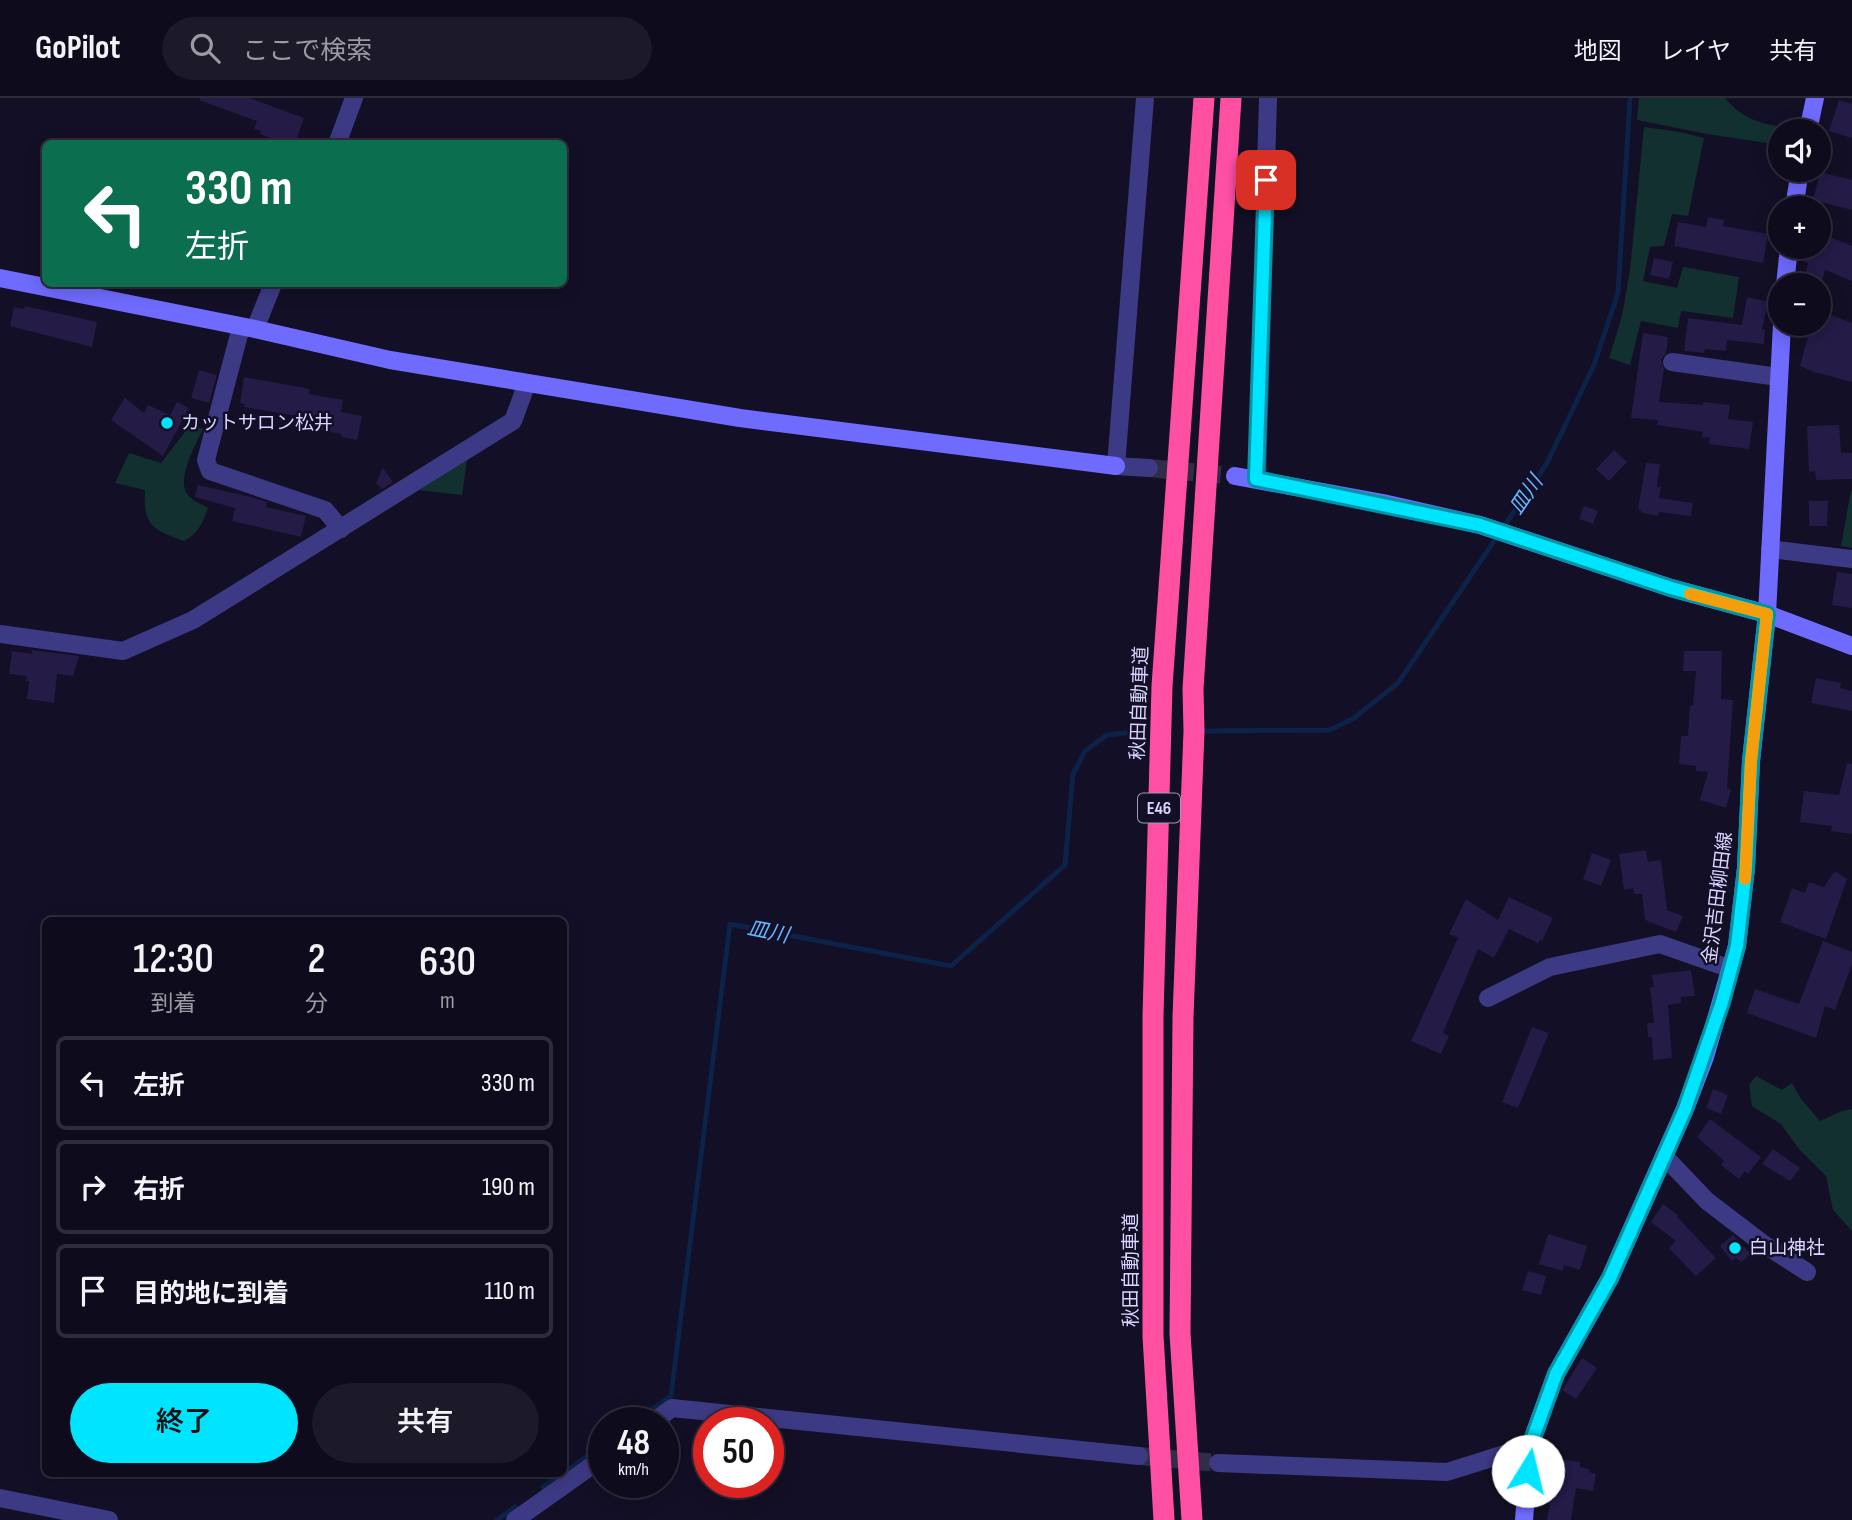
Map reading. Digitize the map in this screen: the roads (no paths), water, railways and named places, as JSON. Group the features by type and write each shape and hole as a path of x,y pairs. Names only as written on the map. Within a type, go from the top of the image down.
{"highway":[{"name":"秋田自動車道","path":"1164,1520 1153,1336 1153,1016 1161,713 1204,98"},
{"name":"E46","path":"1192,1520 1180,1334 1183,1017 1194,731 1193,689 1231,98"}],"street":[{"path":"338,140 354,98"},
{"path":"1116,466 1145,98"},
{"path":"1256,479 1268,98"},
{"path":"1811,119 1815,98"},
{"path":"0,278 42,286"},
{"path":"45,287 390,360 740,418 1149,468"},
{"path":"271,287 248,328 206,460 211,471 325,510 341,529"},
{"name":"金沢吉田柳田線","path":"1524,1520 1530,1446 1556,1374 1610,1278 1664,1156 1705,1057 1737,946 1746,868 1751,761 1767,614 1781,336"},
{"path":"1672,362 1779,377"},
{"path":"0,634 123,651 193,620 513,421 527,383"},
{"path":"1235,476 1480,525 1658,584 1767,614 1852,646"},
{"path":"1770,549 1852,559"},
{"path":"1488,998 1550,967 1660,944 1731,970"},
{"path":"1664,1156 1707,1201 1807,1272"},
{"path":"679,1409 1139,1456"},
{"path":"1218,1462 1447,1472 1530,1446"},
{"path":"515,1520 588,1468"},
{"path":"0,1498 109,1520"}],"waterway":[{"name":"皿川","path":"1198,731 1330,730 1354,718 1398,683 1547,463 1594,365 1618,293 1630,98"},
{"name":"皿川","path":"656,1407 671,1396 730,924 951,966 1065,865 1073,774 1085,751 1107,735 1141,731"},
{"name":"皿川","path":"567,1471 588,1456"},
{"name":"皿川","path":"543,1487 558,1477"},
{"name":"皿川","path":"497,1520 515,1507"}],"tunnel":[{"path":"1149,468 1235,476"},
{"path":"1139,1456 1218,1463"}],"place":[{"name":"カットサロン松井","path":"167,423"},
{"name":"白山神社","path":"1735,1248"}]}
